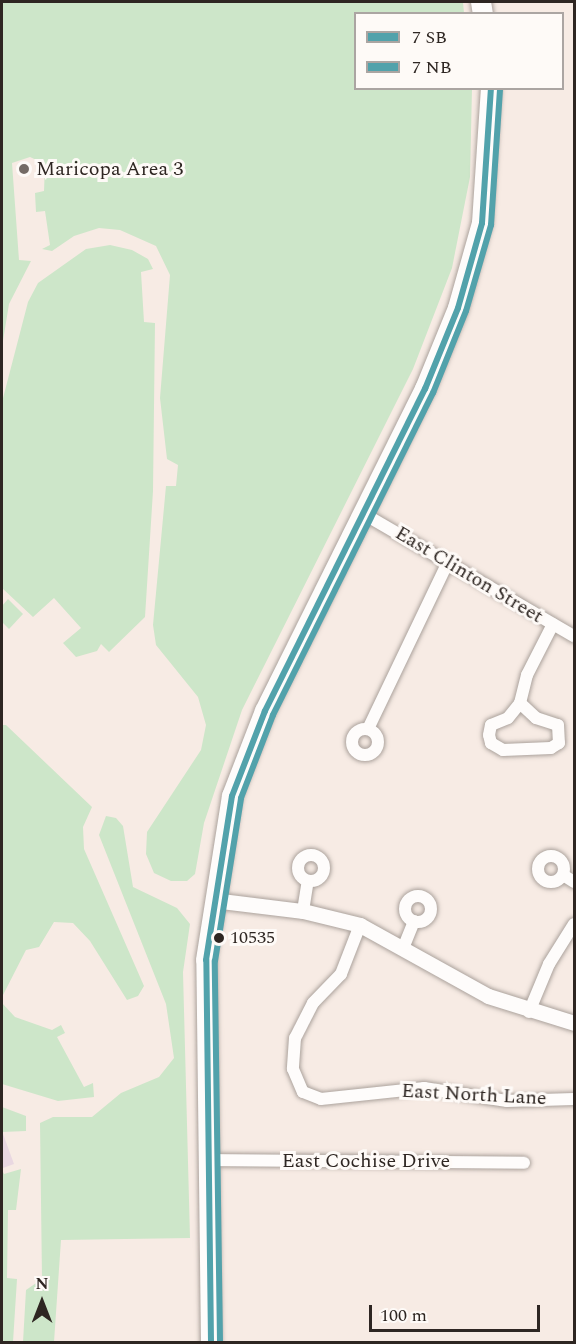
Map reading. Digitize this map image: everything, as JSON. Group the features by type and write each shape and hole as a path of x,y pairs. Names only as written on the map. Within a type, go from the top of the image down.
{"main road":[{"path":"210,1342 205,992 213,900 232,796 247,754 425,389 465,289 487,187 491,90"}],"street":[{"name":"East Clinton Street","path":"364,514 574,636"},
{"path":"368,729 448,562"},
{"path":"520,703 536,718 558,724 559,743 551,748 503,750 491,743 491,725 508,718 520,703 527,675 553,624"},
{"path":"563,875 574,882"},
{"path":"303,911 308,881"},
{"path":"213,900 303,911 360,925 404,946 488,996 529,1012 574,1023"},
{"path":"404,946 414,921"},
{"path":"529,1012 549,964 574,924"},
{"name":"East North Lane","path":"360,925 341,974 313,1003 295,1038 293,1069 303,1092 321,1099 424,1088 507,1101 574,1099"},
{"name":"East Cochise Drive","path":"209,1160 524,1162"}],"green space":[{"path":"2,2 463,2 464,12 354,12 354,90 472,90 470,177 452,268 413,369 242,710 204,823 195,874 187,881 171,881 154,873 146,854 147,832 201,750 206,725 198,697 156,645 153,625 166,486 176,486 178,465 167,459 160,398 170,275 156,246 120,230 99,228 74,236 52,251 42,249 50,245 45,211 36,212 35,193 44,191 45,164 30,157 12,163 19,260 31,261 9,304 2,347"},
{"path":"110,245 132,250 148,259 153,269 141,272 144,322 155,323 153,491 145,617 109,652 101,644 97,651 76,657 63,643 81,628 54,598 33,617 2,588 2,402 28,302 38,283 86,249"},
{"path":"8,599 23,614 9,629 2,622 2,606"},
{"path":"2,725 6,725 92,807 83,827 84,849 144,986 138,996 127,1000 90,941 73,923 54,922 39,947 26,950 2,997"},
{"path":"106,816 116,818 123,826 133,887 177,908 190,924 183,972 190,1238 61,1240 54,1342 23,1342 26,1290 42,1279 40,1123 53,1117 92,1117 121,1093 159,1077 174,1058 166,1004 99,835"},
{"path":"2,1003 15,1017 52,1030 61,1025 65,1033 57,1037 84,1087 93,1083 94,1097 58,1101 2,1084"},
{"path":"2,1107 26,1116 26,1131 2,1132"},
{"path":"21,1169 16,1210 8,1210 7,1278 17,1279 13,1342 2,1342 2,1170 4,1174"}],"building":[{"path":"2,1131 14,1164 3,1168 2,1163"}],"transit line":[{"path":"211,1342 206,960 232,796 265,711 425,389 458,308 482,223 491,90"},
{"path":"220,1342 215,961 241,798 273,715 433,393 466,311 491,225 500,90"}],"place":[{"name":"Maricopa Area 3","path":"24,169"},
{"name":"10535","path":"219,938"}]}
